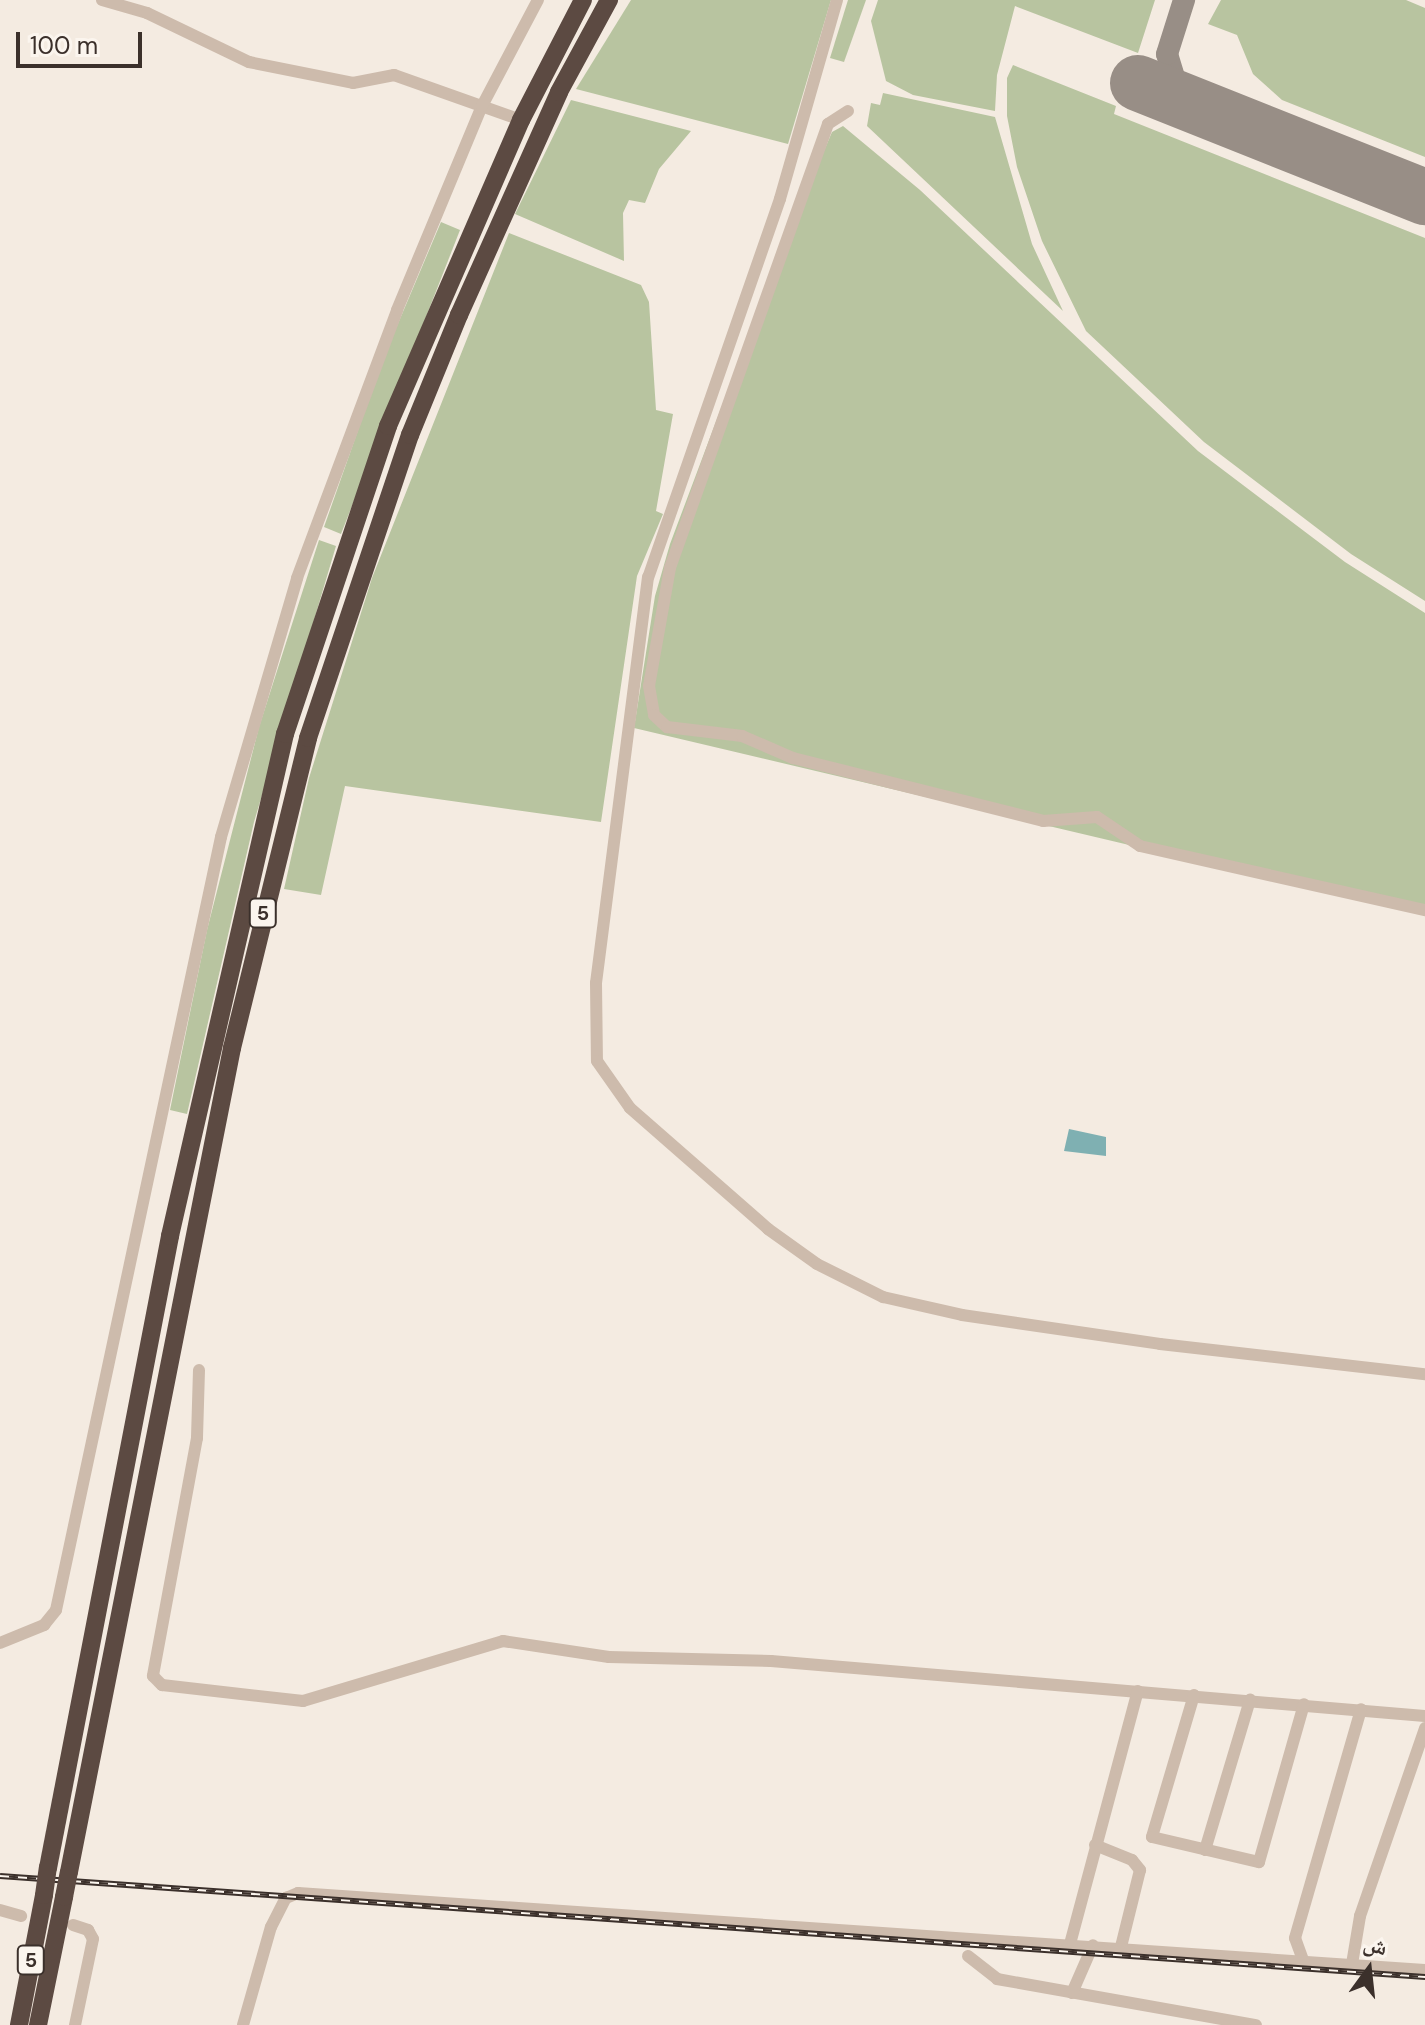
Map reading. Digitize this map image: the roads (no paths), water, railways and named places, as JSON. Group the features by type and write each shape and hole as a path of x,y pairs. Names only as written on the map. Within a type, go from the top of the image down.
{"highway":[{"name":"5","path":"19,2025 170,1236 285,734 388,426 521,120 583,0"},
{"name":"5","path":"38,2025 232,1048 308,738 410,435 459,315 559,92 609,0"}],"street":[{"path":"102,0 147,13 249,62 353,83 394,75 521,120"},
{"path":"0,1643 44,1625 56,1610 221,837 268,670 335,467 482,106 538,0"},
{"path":"837,0 780,199 648,577 596,983 597,1061 630,1108 768,1229 817,1264 883,1297 962,1315 1160,1344 1425,1374"},
{"path":"848,111 828,124 670,568 649,686 654,715 667,727 742,736 793,758 1043,821 1097,817 1140,846 1425,910"},
{"path":"199,1370 197,1438 153,1676 162,1685 303,1701 503,1641 609,1657 771,1661 1425,1716"},
{"path":"1070,1944 1138,1691"},
{"path":"1194,1695 1152,1837 1259,1862 1304,1704"},
{"path":"1205,1850 1250,1700"},
{"path":"1303,1960 1295,1938 1361,1709"},
{"path":"1352,1964 1360,1916 1425,1728"},
{"path":"1095,1845 1132,1860 1140,1870 1121,1947"},
{"path":"243,2025 271,1927 286,1898 298,1893 1425,1970"},
{"path":"0,1910 21,1916"},
{"path":"73,1925 88,1930 93,1939 75,2025"},
{"path":"1072,1993 1093,1945"},
{"path":"968,1956 997,1979 1256,2025"}],"water":[{"path":"1069,1129 1106,1137 1106,1156 1064,1151"}],"railway":[{"path":"0,1876 1425,1977"}]}
